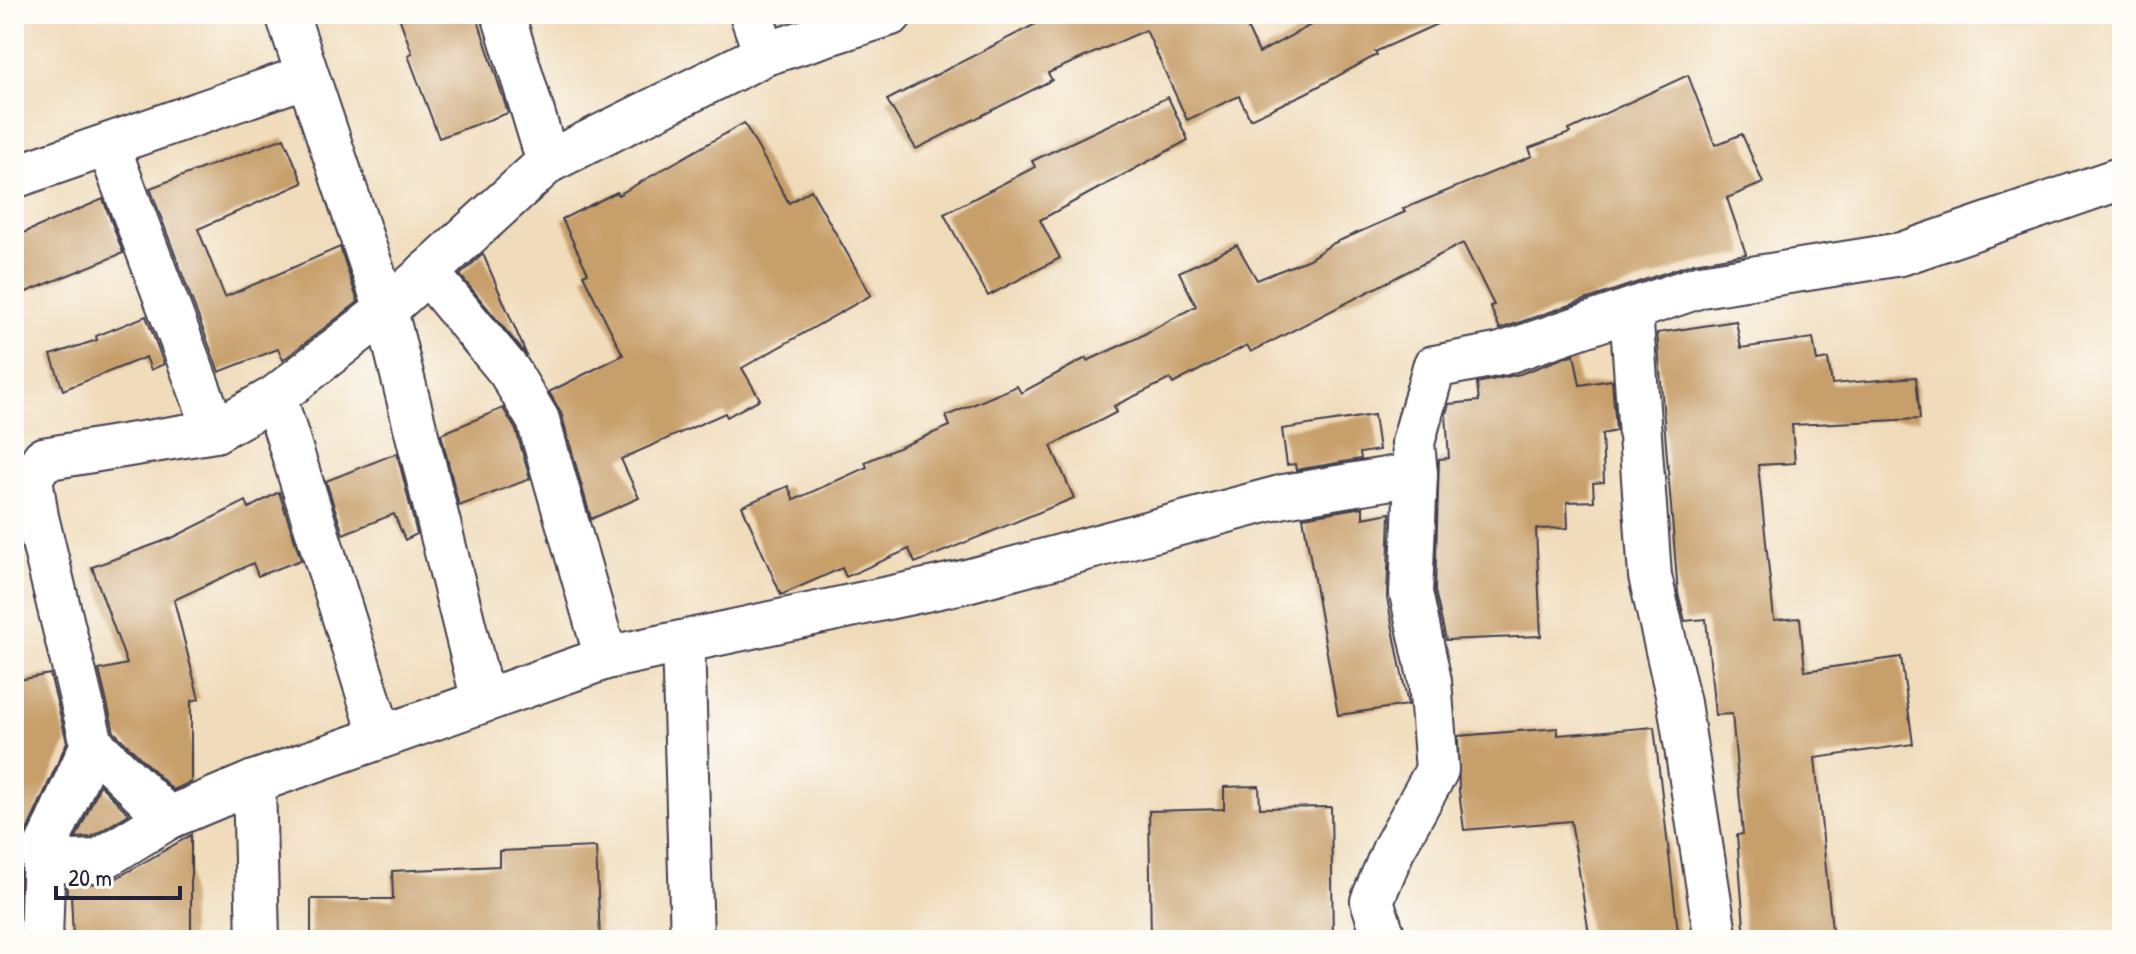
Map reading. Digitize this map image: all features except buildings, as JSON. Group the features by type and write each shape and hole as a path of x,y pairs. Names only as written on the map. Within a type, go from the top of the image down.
{"street":[{"path":"287,14 386,310 483,701"},
{"path":"503,14 548,162"},
{"path":"751,14 765,54"},
{"path":"168,818 92,744 37,517 31,478 43,459 215,431 275,397 386,310 548,162 765,54 891,14"},
{"path":"14,177 307,76"},
{"path":"108,145 215,431"},
{"path":"1385,940 1372,901 1394,848 1437,770 1430,681 1411,593 1416,474 1413,443 1434,367 1501,354 1701,286 1901,254 2122,178"},
{"path":"427,272 509,371 538,420 606,658"},
{"path":"1631,310 1650,576 1679,703 1716,940"},
{"path":"275,397 381,737"},
{"path":"29,864 98,861 168,818 254,782 606,658 963,582 1284,496 1416,474"},
{"path":"683,642 692,940"},
{"path":"41,940 29,864 92,744"},
{"path":"254,782 258,940"}]}
